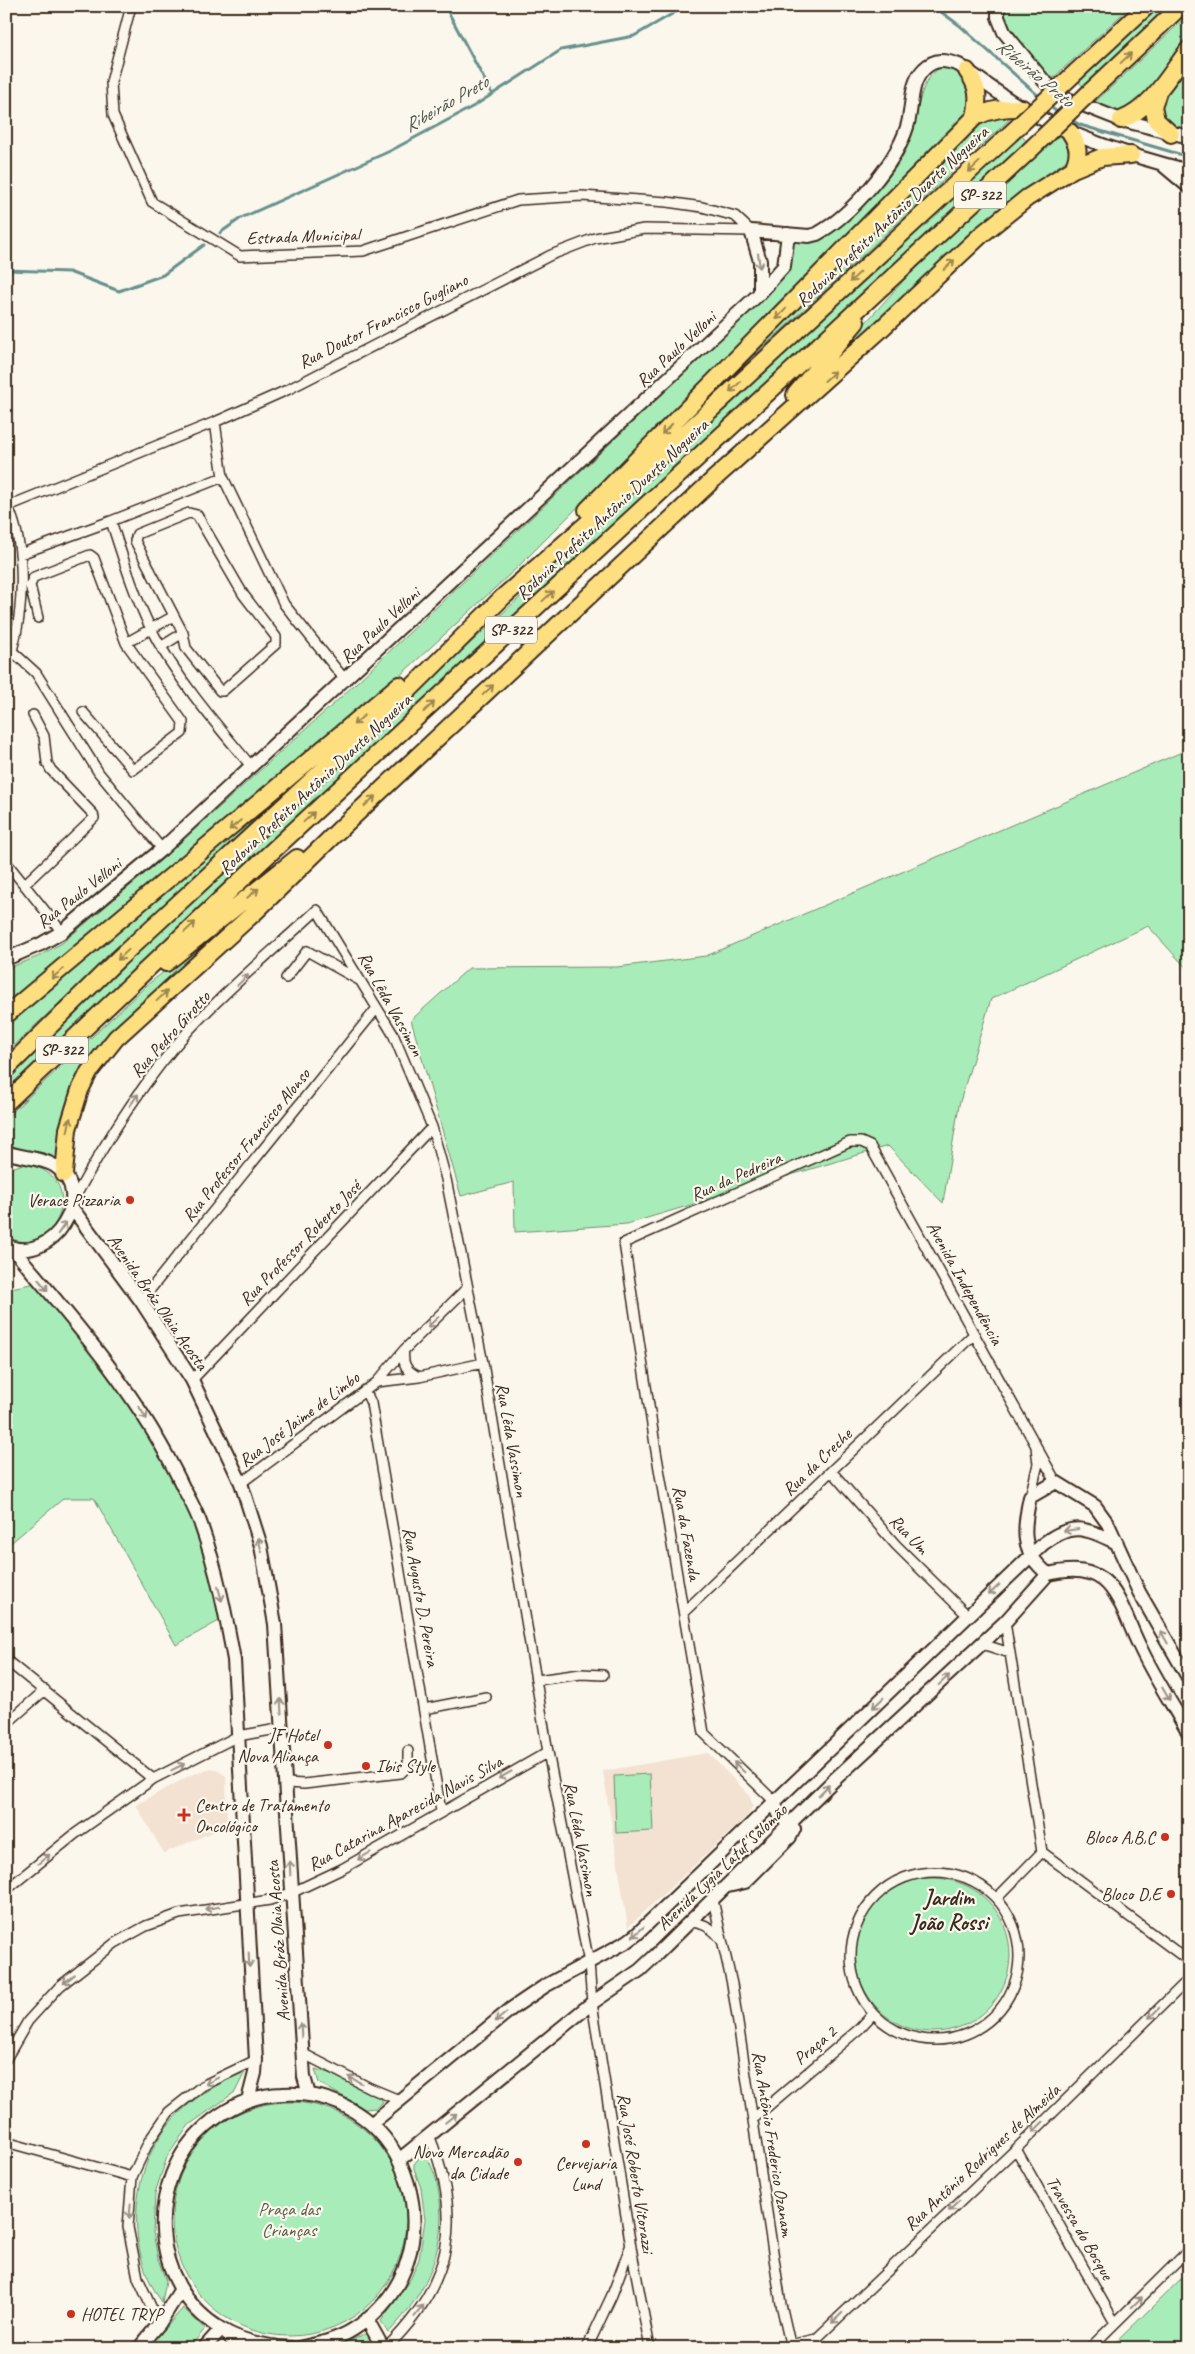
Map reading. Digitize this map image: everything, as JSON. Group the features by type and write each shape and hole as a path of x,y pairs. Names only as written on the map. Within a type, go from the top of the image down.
{"highway":[{"name":"Rodovia Prefeito Antônio Duarte Nogueira","path":"6,1068 118,959 403,696 503,598 590,521 1147,6"},
{"name":"Rodovia Prefeito Antônio Duarte Nogueira","path":"6,1103 220,899 931,239 1029,151 1182,6"},
{"path":"1122,120 1140,111 1189,49"},
{"path":"967,71 976,82 978,92 975,117"},
{"path":"1160,86 1153,106 1156,120 1171,134"},
{"path":"6,1015 302,769 503,598 975,117 987,111 1022,108"},
{"path":"1070,132 1079,146 1073,169"},
{"path":"64,1174 68,1129 73,1110 86,1078 104,1051 256,911 341,828 715,478 879,331 981,235 1027,198 1073,169 1102,157 1131,155"},
{"path":"715,478 802,387 843,336 931,239"},
{"path":"92,1022 300,855 341,828"}],"main road":[{"path":"998,6 998,17 1004,32 1053,89 1073,102 1122,120 1171,134 1189,137"},
{"name":"Rua Doutor Francisco Gugliano","path":"751,231 809,236 824,230 859,199 886,169 899,148 908,126 915,87 922,70 938,60 947,60 967,71"},
{"path":"967,71 1022,108 1070,132 1131,155 1189,171"},
{"path":"1162,164 1189,187"},
{"path":"751,231 760,261 760,293"},
{"name":"Rua Paulo Velloni","path":"6,959 41,944 62,932 162,849 346,681 760,293 784,266 788,234"},
{"path":"6,1152 47,1162 64,1174 68,1180 72,1205 57,1234 46,1242 32,1248 9,1246"},
{"name":"Avenida Bráz Olaia Acosta","path":"72,1205 141,1301 192,1380 241,1483 261,1546 274,1616 283,1728 302,2053 304,2077 309,2095"},
{"name":"Avenida Bráz Olaia Acosta","path":"9,1246 98,1349 130,1394 168,1454 199,1519 226,1617 234,1660 256,2060 248,2100"},
{"path":"1189,1679 1144,1601 1116,1543 1095,1506 1056,1482 1030,1497 1026,1517 1026,1540 1030,1556 1048,1574 1076,1570 1096,1576 1110,1586 1122,1603 1140,1647 1189,1734"},
{"path":"1030,1556 1057,1533 1072,1528 1090,1530 1116,1543"},
{"name":"Avenida Lygia Latuf Salomão","path":"371,2124 511,2009 545,1986 637,1934 1030,1556"},
{"name":"Avenida Lygia Latuf Salomão","path":"399,2160 592,2003 645,1965 834,1780 1005,1622 1048,1574"},
{"path":"774,1801 779,1814 790,1825"},
{"path":"294,2348 271,2347 245,2341 221,2329 198,2311 181,2289 170,2267 163,2244 161,2220 164,2195 175,2164 193,2136 219,2115 248,2100 282,2094 309,2095 332,2101 352,2111 371,2124 392,2147 399,2160 409,2183 414,2208 414,2232 409,2257 400,2280 386,2301 355,2329 326,2345 298,2348"},
{"path":"138,2348 159,2324 181,2289"},
{"path":"367,2319 384,2348"},
{"path":"204,2348 221,2329"}],"street":[{"name":"Estrada Municipal","path":"131,6 111,82 113,115 152,202 240,256 363,251 518,200 564,197 667,202 702,207 735,216 751,231"},
{"name":"Rua Doutor Francisco Gugliano","path":"7,507 215,422 287,390 551,254 595,238 644,229 751,231"},
{"path":"215,422 223,477 284,604 346,681"},
{"path":"20,554 223,477"},
{"path":"6,667 13,652 21,590 20,554 15,522 7,507"},
{"path":"194,513 197,515 243,594 276,637 277,641 223,691 220,691 186,648 183,633 135,541 135,537 137,534 194,513"},
{"path":"111,521 132,584 152,629 205,712 251,766"},
{"path":"38,618 30,585 34,577 90,555 94,558 126,643 182,722 182,732 133,770 83,712"},
{"path":"126,643 174,616"},
{"path":"162,646 183,633"},
{"path":"13,652 36,673 99,773 162,849"},
{"path":"24,885 94,818 94,814 51,770 47,763 44,736 33,716"},
{"path":"6,862 62,932"},
{"name":"Rua Lêda Vassimon","path":"317,910 393,1034 432,1127 446,1179 482,1363 548,1752 588,1963 592,2003"},
{"name":"Rua Pedro Girotto","path":"72,1205 109,1136 147,1082 191,1029 317,910"},
{"path":"286,978 307,951 361,982"},
{"name":"Rua Professor Francisco Alonso","path":"141,1301 377,1008"},
{"name":"Rua Professor Roberto José","path":"192,1380 432,1127"},
{"name":"Rua da Pedreira","path":"624,1243 850,1142 861,1142"},
{"name":"Avenida Independência","path":"861,1142 870,1146 1056,1482"},
{"name":"Rua da Fazenda","path":"624,1243 704,1733 774,1801"},
{"name":"Rua José Jaime de Limbo","path":"241,1483 377,1382 404,1350 467,1288"},
{"name":"Rua da Creche","path":"684,1612 973,1335"},
{"path":"404,1350 405,1366 409,1373 419,1378"},
{"name":"Rua José Jaime de Limbo","path":"377,1382 419,1378 482,1363"},
{"name":"Rua Augusto D. Pereira","path":"365,1390 371,1403 441,1811"},
{"name":"Avenida Independência","path":"1030,1497 1038,1464 1035,1444"},
{"name":"Rua Um","path":"830,1471 896,1545 968,1616"},
{"path":"1005,1622 1042,1852 1189,1960"},
{"path":"982,1644 1010,1653"},
{"path":"6,1660 153,1779"},
{"path":"537,1680 581,1674 603,1674"},
{"path":"6,1724 45,1690"},
{"path":"424,1709 486,1697"},
{"path":"6,1890 75,1834 153,1779 238,1736 283,1728"},
{"path":"286,1783 304,1784 401,1773 408,1766 408,1751"},
{"name":"Rua Catarina Aparecida Navis Silva","path":"6,2059 28,2021 60,1986 115,1943 146,1926 179,1914 270,1900 292,1893 342,1869 441,1811 548,1752"},
{"path":"997,1898 1042,1852"},
{"path":"940,1872 956,1873 978,1882 997,1898 1012,1920 1018,1945 1018,1972 1009,1996 992,2017 971,2032 945,2040 919,2039 894,2030 873,2014 860,1994 854,1979 851,1947 861,1917 869,1903 886,1886 908,1875 940,1872"},
{"name":"Rua Antônio Frederico Ozanam","path":"713,1900 724,1945 781,2304 791,2346"},
{"path":"690,1922 700,1922 708,1926 716,1932 724,1945"},
{"name":"Rua Antônio Rodrigues de Almeida","path":"791,2346 816,2338 1016,2149 1189,1979"},
{"name":"Rua José Roberto Vitorazzi","path":"592,2003 630,2247 650,2348"},
{"name":"Praça 2","path":"753,2119 859,2029 873,2014"},
{"path":"302,2053 370,2088 400,2100"},
{"path":"159,2324 138,2278 128,2227 132,2177 149,2141 168,2112 202,2086 256,2060"},
{"path":"384,2348 424,2305 441,2273 448,2231 446,2187 429,2135"},
{"path":"6,2142 132,2177"},
{"name":"Travessa do Bosque","path":"1016,2149 1115,2323"},
{"path":"587,2348 612,2295 630,2247"},
{"path":"1090,2348 1189,2250"},
{"path":"221,2329 237,2348"}],"shaded area":[{"path":"708,1753 749,1795 753,1806 747,1816 628,1927 603,1771"},
{"name":"Centro de Tratamento Oncológico","path":"208,1769 217,1770 226,1776 227,1826 164,1853 136,1805 189,1776"}],"green space":[{"path":"1006,6 1131,6 1051,80 1005,21 1004,13"},
{"path":"1158,6 1175,6 1086,90 1078,81"},
{"path":"1189,14 1189,44 1146,100 1124,113 1093,104"},
{"path":"1189,55 1189,131 1163,123 1159,99"},
{"path":"941,67 947,67 956,71 974,89 968,116 520,565 355,717 6,1008 6,969 37,957 62,943 161,860 339,699 774,289 784,274 793,241 814,242 824,237 874,193 904,154 914,128 923,90 927,81"},
{"path":"1003,116 1010,119 717,390 982,120"},
{"path":"1060,133 1070,146 1070,156 1067,160 987,218 839,357 849,341 904,280"},
{"path":"1020,134 1029,144 104,999 6,1096 6,1078 96,990"},
{"path":"1189,749 1189,971 1148,926 991,999 959,1105 943,1203 888,1146 627,1224 515,1232 514,1182 461,1196 411,1020 469,968 617,967 706,956"},
{"path":"286,790 6,1053 6,1024"},
{"path":"285,876 98,1049 61,1165 6,1145 6,1118 147,985"},
{"path":"23,1164 45,1171 57,1183 62,1198 60,1214 52,1228 39,1238 24,1242 6,1236 6,1170"},
{"path":"41,1282 98,1349 202,1528 226,1617 176,1645 94,1498 64,1498 6,1547 6,1289"},
{"path":"650,1774 653,1831 616,1833 614,1776"},
{"path":"933,1878 948,1879 963,1884 988,1900 1004,1925 1009,1940 1009,1970 1004,1985 988,2010 963,2026 948,2031 933,2032 918,2031 903,2026 878,2010 862,1985 857,1970 856,1955 857,1940 862,1925 878,1900 903,1884 918,1879"},
{"path":"315,2069 361,2086 383,2102 376,2108 365,2109 319,2083"},
{"path":"245,2072 235,2092 189,2125 167,2157 155,2193 153,2232 158,2259 166,2281 162,2302 149,2280 141,2256 137,2230 137,2204 142,2178 150,2154 163,2131 180,2112 211,2089"},
{"name":"Praça das Crianças","path":"278,2102 300,2102 334,2111 354,2122 372,2136 386,2154 397,2174 404,2196 406,2219 404,2242 397,2264 386,2284 372,2302 344,2322 323,2331 300,2336 278,2336 255,2331 234,2322 215,2310 198,2293 186,2274 177,2253 172,2230 172,2208 177,2185 186,2164 198,2145 215,2128 234,2116 255,2107"},
{"path":"424,2151 436,2179 440,2205 441,2225 438,2245 425,2283 415,2300 388,2333 381,2321 411,2278 419,2259 425,2220 421,2188 414,2164"},
{"path":"1189,2271 1189,2348 1110,2348"},
{"path":"183,2308 205,2329 189,2348 148,2348"},
{"path":"373,2330 383,2348 335,2348"}],"waterway":[{"path":"445,6 492,94"},
{"name":"Ribeirão Preto","path":"220,233 241,218 390,151 474,106 561,50 634,36 686,6"},
{"name":"Ribeirão Preto","path":"933,6 959,25 1041,98"},
{"name":"Ribeirão Preto","path":"1049,106 1060,114"},
{"name":"Ribeirão Preto","path":"1070,119 1080,125 1189,157"},
{"name":"Ribeirão Preto","path":"6,270 69,272 119,291 163,275 204,245"}],"place":[{"name":"Verace Pizzaria","path":"130,1200"},
{"name":"JF Hotel Nova Aliança","path":"328,1745"},
{"name":"Ibis Style","path":"366,1766"},
{"name":"Centro de Tratamento Oncológico","path":"184,1815"},
{"name":"Bloco A,B,C","path":"1165,1837"},
{"name":"Bloco D,E","path":"1171,1894"},
{"name":"Cervejaria Lund","path":"586,2144"},
{"name":"Novo Mercadão da Cidade","path":"518,2162"},
{"name":"HOTEL TRYP","path":"71,2314"}],"district":[{"name":"Jardim João Rossi","path":"949,1910"}]}
